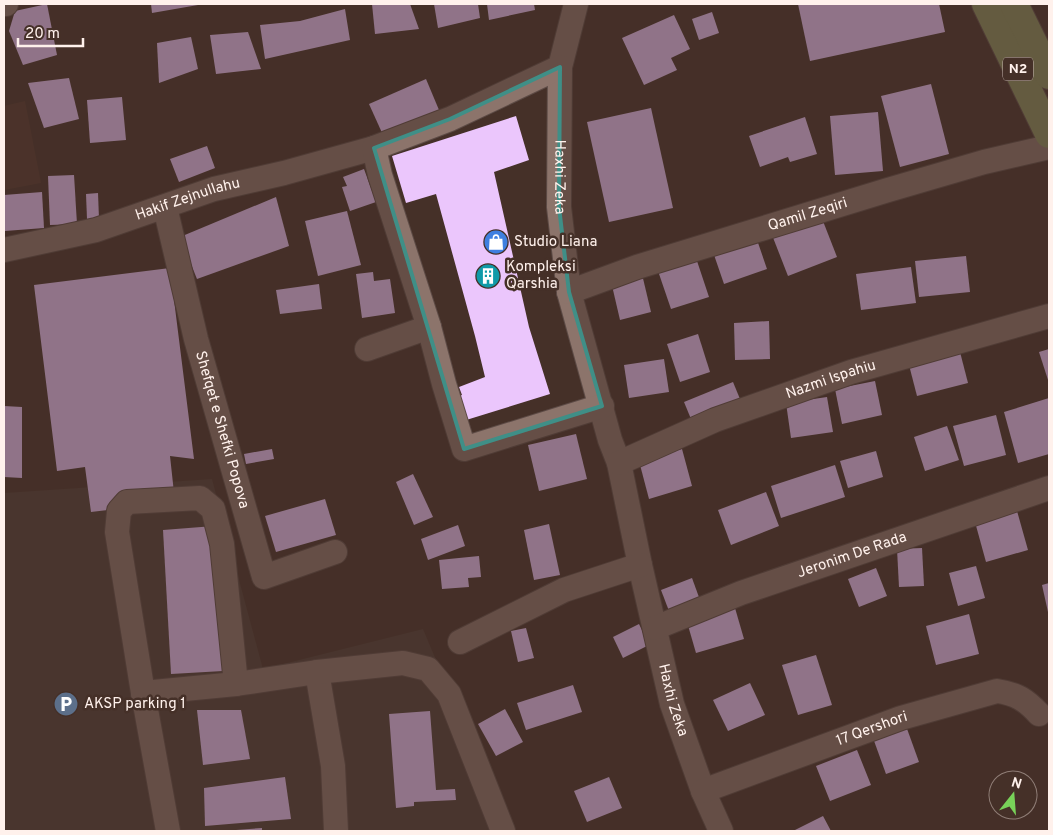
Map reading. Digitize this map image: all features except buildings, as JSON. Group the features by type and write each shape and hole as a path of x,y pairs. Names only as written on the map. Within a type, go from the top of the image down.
{"main road":[{"name":"N2","path":"986,4 1049,134"},
{"name":"N2","path":"1014,4 1049,75"}],"street":[{"name":"Haxhi Zeka","path":"576,4 560,66 559,207 569,292 610,440 620,462 640,565 672,704 703,791 721,831"},
{"name":"Hakif Zejnullahu","path":"4,250 96,230 214,188 284,173 374,148 450,119 560,66"},
{"name":"Qamil Zeqiri","path":"569,292 637,267 888,190 984,162 1049,147"},
{"path":"374,148 380,175 428,327 464,450 602,406"},
{"name":"Shefqet e Shefki Popova","path":"165,207 196,339 264,577 336,552"},
{"name":"Nazmi Ispahiu","path":"620,462 714,420 851,372 1049,316"},
{"path":"367,349 428,327"},
{"name":"Jeronim De Rada","path":"655,628 751,590 1049,488"},
{"path":"168,831 143,694 117,532 119,511 127,502 200,498 213,509 222,544 236,684"},
{"path":"460,642 564,590 640,565"},
{"path":"143,694 403,663 428,669 449,694 503,831"},
{"path":"317,672 333,766 336,831"},
{"name":"17 Qershori","path":"703,791 901,718 997,691 1013,694 1029,704 1039,714"}],"highlighted area":[{"path":"560,67 559,207 569,292 602,406 464,449 374,148 450,119"}],"shaded area":[{"path":"25,101 41,183 4,190 4,106"},
{"path":"212,479 263,669 423,629 508,831 4,831 4,493"}],"place":[{"name":"Studio Liana","path":"496,242"},
{"name":"Kompleksi Qarshia","path":"488,276"},
{"name":"AKSP parking 1","path":"66,704"}]}
